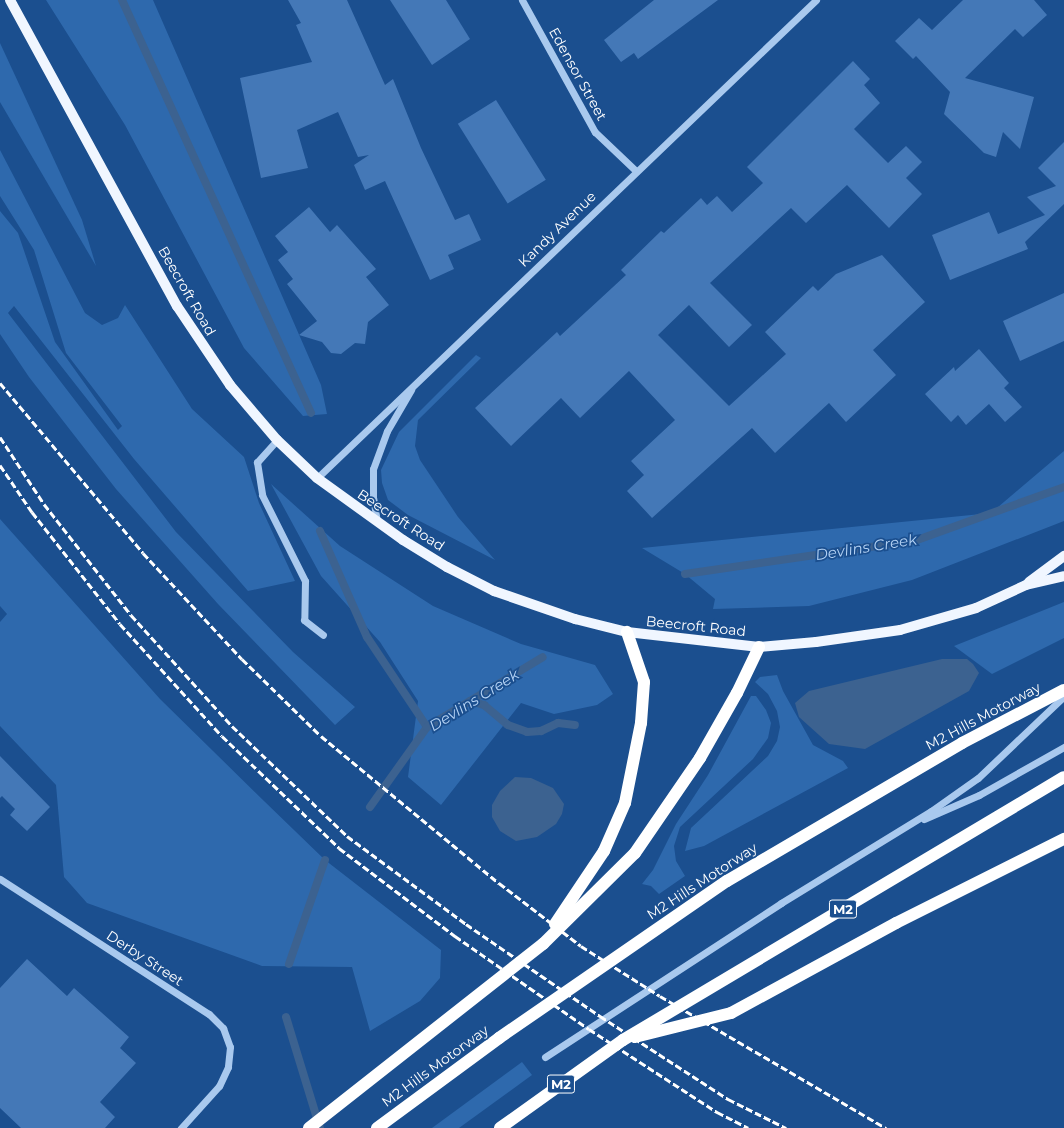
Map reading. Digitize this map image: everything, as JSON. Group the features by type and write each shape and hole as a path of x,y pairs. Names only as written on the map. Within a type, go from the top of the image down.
{"highway":[{"path":"543,944 604,850 625,803 641,723 644,682 627,632"},
{"path":"309,1128 392,1061 543,944 636,852 700,758 737,693 759,647"},
{"name":"M2 Hills Motorway","path":"377,1128 395,1113 498,1038 727,881 962,743 1064,690"},
{"name":"M2","path":"500,1128 623,1040 1064,777"},
{"name":"M2","path":"623,1040 731,1013 896,924 1064,839"}],"main road":[{"name":"Beecroft Road","path":"10,0 177,306 230,385 276,440 317,478 377,523 447,567 494,591 575,619 627,632 712,644 759,647 816,642 900,630 976,608 1026,585 1064,576"},
{"name":"Beecroft Road","path":"1026,585 1064,556"}],"street":[{"name":"Edensor Street","path":"522,0 595,132 636,171"},
{"name":"Kandy Avenue","path":"317,478 416,381 816,0"},
{"path":"377,523 373,498 373,470 387,431 416,381"},
{"path":"276,440 257,462 262,496 306,581 304,620 323,635"},
{"path":"545,1057 781,903 897,832 978,778 1064,696"},
{"path":"897,832 979,795 1064,747"},
{"name":"Derby Street","path":"0,879 209,1014 223,1028 230,1047 228,1067 219,1086 181,1128"}],"shaded area":[{"path":"46,0 153,0 321,385 327,414 303,416 244,348 125,125"},
{"path":"0,43 82,220 96,266 0,102"},
{"path":"0,150 85,313 102,325 118,318 125,305 192,409 244,457 259,503 295,581 248,591 134,459 14,306 8,313 176,532 293,652 355,707 335,725 218,604 116,489 29,377 0,334 0,211 18,233 55,342 118,430 122,426 66,353 34,250 0,196"},
{"path":"476,355 481,358 418,420 415,446 420,460 458,517 495,560 408,515 388,500 382,483 381,470 399,432"},
{"path":"1064,451 1064,521 912,580 809,606 713,609 715,599 685,574 642,548 991,513"},
{"path":"271,484 340,546 433,606 521,644 595,665 613,694 597,705 554,714 521,703 441,805 408,777 418,701 380,642 321,576"},
{"path":"0,519 160,699 264,801 325,860 441,950 440,978 420,1001 370,1031 352,967 262,966 87,903 64,877 56,785 0,726 0,622 7,614 0,606"},
{"path":"1064,602 1064,638 992,674 954,646"},
{"path":"942,659 967,659 973,664 979,673 969,691 865,749 829,744 799,717 795,703 809,691"},
{"path":"777,675 783,691 813,745 843,761 848,768 704,846 685,851 691,828 768,756 777,741 780,727 777,711 768,694 755,682 760,677"},
{"path":"751,696 756,696 766,710 771,723 768,738 753,759 680,827 674,846 676,861 685,876 659,894 651,886 642,884 653,870 676,824 708,775"},
{"path":"515,777 531,778 553,788 564,804 562,814 556,824 537,837 516,841 500,831 492,817 492,805 500,791"},
{"path":"522,1062 532,1075 459,1128 432,1128"}],"building":[{"path":"288,0 347,0 385,85 393,79 421,148 455,220 469,214 481,240 448,255 454,269 430,280 385,181 365,190 354,165 369,155 358,157 338,112 297,130 308,168 261,178 240,78 312,62 296,25 301,23"},
{"path":"390,0 446,0 470,39 432,65"},
{"path":"654,0 718,0 638,59 634,53 621,62 604,40"},
{"path":"963,0 1034,0 1047,15 1023,37 1015,29 965,78 1034,97 1020,149 1003,132 996,157 984,153 944,114 950,92 916,56 913,59 895,41 919,18 932,30"},
{"path":"853,61 870,79 864,85 880,103 854,129 888,163 906,146 922,162 906,178 922,194 889,228 847,185 806,223 791,208 710,283 752,325 729,347 689,305 658,335 729,406 786,354 765,332 813,286 818,291 836,274 882,255 925,302 873,350 896,375 846,422 829,403 775,453 752,428 652,518 627,491 644,475 631,461 675,420 629,371 580,418 561,398 511,446 475,408 557,332 560,336 626,275 621,270 661,231 664,233 701,198 707,205 717,196 732,212 763,183 747,167"},
{"path":"496,100 546,180 508,204 458,124"},
{"path":"1064,142 1064,204 1025,242 1028,249 950,280 932,235 989,212 998,234 1045,215 1027,197 1056,186 1038,168"},
{"path":"309,207 330,232 337,225 376,269 366,277 389,305 368,322 365,344 355,343 341,354 331,353 322,342 299,335 317,321 287,284 293,279 278,260 288,252 275,236"},
{"path":"1064,293 1064,341 1020,361 1003,321"},
{"path":"979,349 1009,383 1004,388 1022,407 1005,422 989,404 966,425 958,415 951,422 925,394 954,367 955,371"},
{"path":"0,756 50,807 27,831 10,815 15,809 2,796 0,798"},
{"path":"27,959 67,996 74,988 129,1037 120,1048 136,1063 100,1102 115,1117 105,1128 21,1128 0,1108 0,988"}],"waterway":[{"path":"122,0 311,413"},
{"name":"Devlins Creek","path":"685,574 917,540 1064,487"},
{"path":"320,531 367,637 427,727"},
{"name":"Devlins Creek","path":"370,807 427,727 543,657"},
{"path":"470,701 484,705 508,725 527,732 541,731 558,723 575,725"},
{"name":"Devlins Creek","path":"289,964 325,860"},
{"name":"Devlins Creek","path":"286,1017 320,1128"}],"railway":[{"path":"0,383 143,553 242,659 321,736 499,883 581,946 660,996 886,1128"},
{"path":"0,437 44,504 131,615 232,726 347,836 466,924 600,1016 728,1099 786,1128"},
{"path":"0,465 32,512 120,624 222,736 339,848 455,936 589,1029 717,1112 748,1128"}]}
